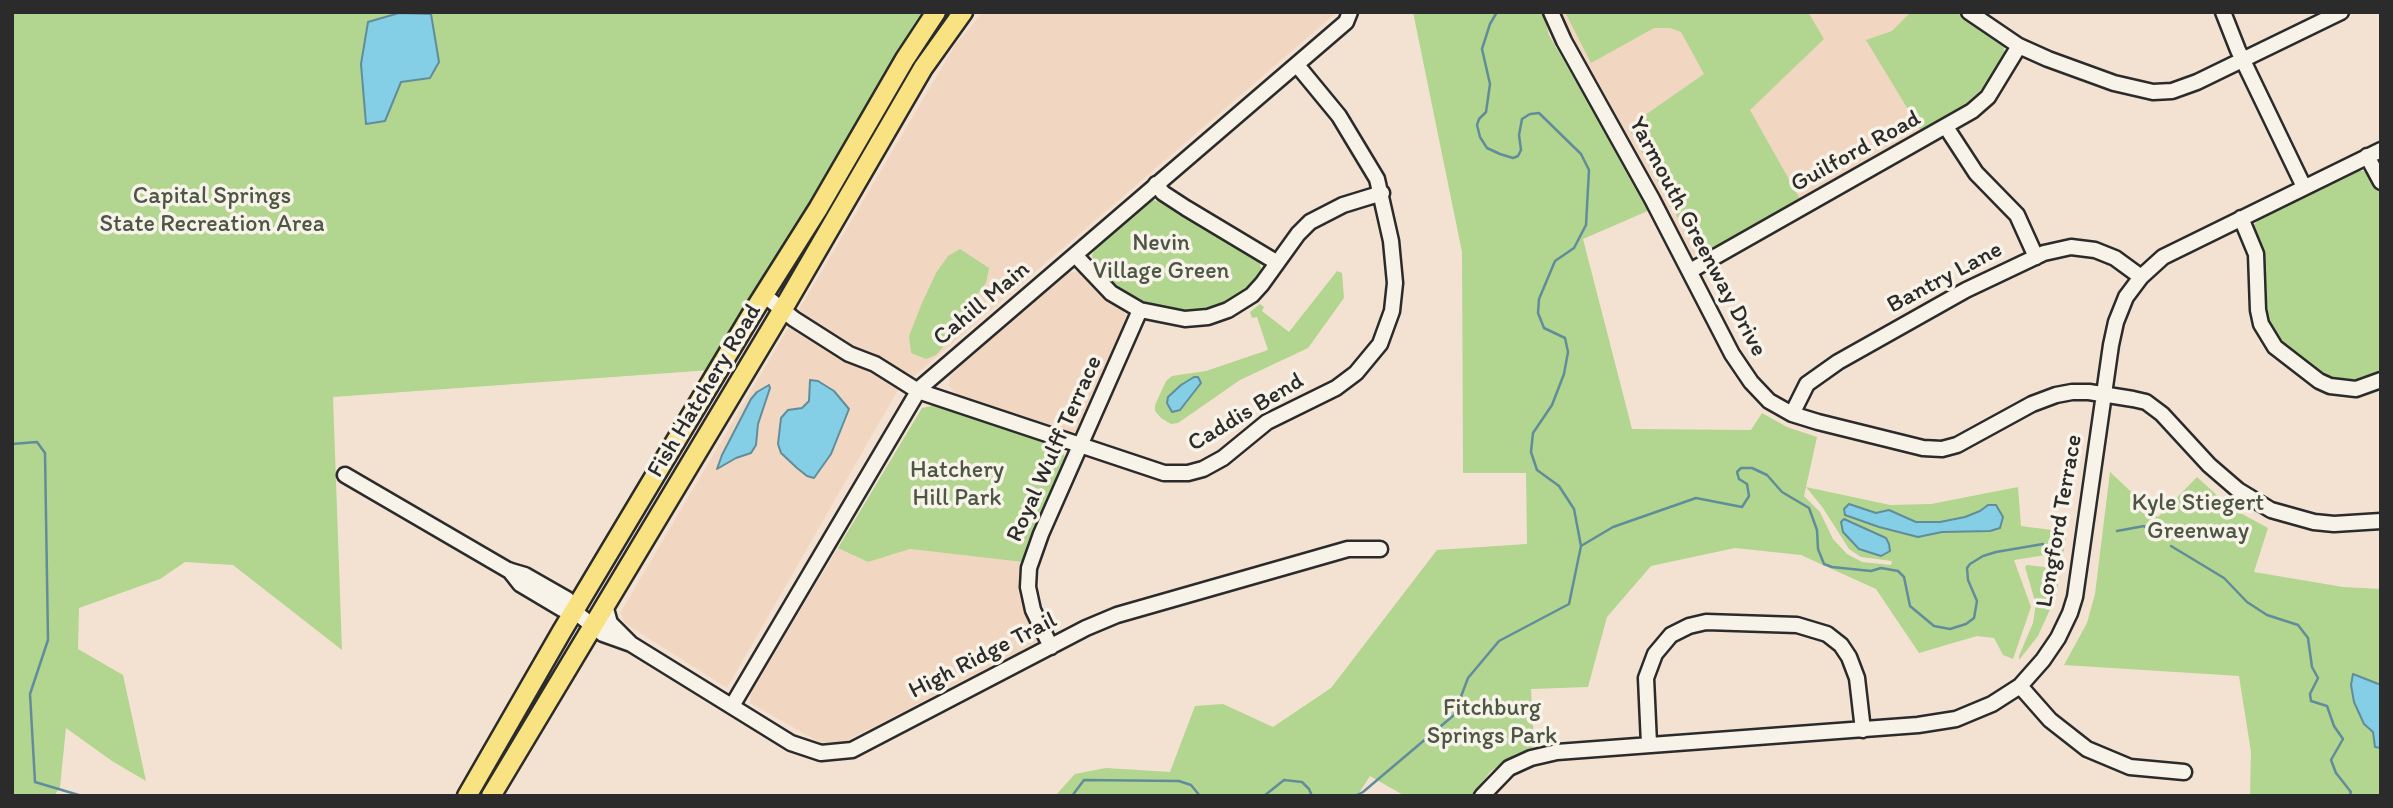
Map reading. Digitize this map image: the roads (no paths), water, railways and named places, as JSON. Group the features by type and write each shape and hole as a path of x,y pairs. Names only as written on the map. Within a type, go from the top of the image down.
{"main road":[{"name":"Fish Hatchery Road","path":"467,796 574,611 818,209 905,59 936,12"},
{"name":"Fish Hatchery Road","path":"491,796 783,309 923,68 963,12"}],"street":[{"name":"Cahill Main","path":"732,706 918,391 1297,65 1346,22 1350,12"},
{"name":"Yarmouth Greenway Drive","path":"1551,12 1737,363 1769,401 1792,414 1923,448 1942,449 1957,445 2032,404 2056,395 2072,392 2146,402 2162,414 2209,465 2238,490 2271,510 2314,522 2347,524 2381,521"},
{"path":"1969,12 2019,46 2114,83 2153,92 2172,91 2243,61 2341,12"},
{"path":"2222,12 2304,187"},
{"name":"Guilford Road","path":"1690,271 1972,111 1988,97 2019,46"},
{"name":"Caddis Bend","path":"764,295 794,319 849,354 875,364 918,391 1164,473 1195,472 1223,458 1275,417 1336,388 1356,373 1380,344 1389,324 1395,283 1382,193 1372,168 1339,116 1297,65"},
{"path":"1946,127 1976,173 2017,215 2036,257"},
{"path":"2374,153 2381,182"},
{"name":"Longford Terrace","path":"1482,796 1509,768 1531,758 1572,750 1863,730 1956,719 1992,704 2020,686 2043,660 2070,613 2078,580 2116,322 2126,297 2141,277 2163,257 2374,153"},
{"path":"1156,184 1163,193 1189,210 1276,262"},
{"path":"1075,255 1111,293 1140,310 1185,319 1219,314 1252,295 1310,222 1343,205 1382,193"},
{"path":"2241,218 2256,254 2261,324 2275,347 2319,381 2330,386 2356,389 2381,380"},
{"name":"Bantry Lane","path":"1792,414 1807,384 1838,362 1966,290 2036,257 2071,247 2095,250 2115,258 2141,277"},
{"name":"Royal Wulff Terrace","path":"1051,647 1033,610 1028,587 1029,568 1041,534 1140,310"},
{"name":"High Ridge Trail","path":"345,475 508,570 525,575 567,599 574,611 603,634 631,644 802,747 821,753 845,751 1086,628 1117,615 1348,549 1380,549"},
{"name":"High Ridge Trail","path":"606,605 610,623 631,644"},
{"path":"1649,744 1646,678 1655,654 1671,635 1689,626 1706,622 1797,625 1827,634 1841,645 1857,678 1863,730"},
{"path":"2020,686 2050,720 2087,749 2130,766 2184,772"}],"water":[{"path":"399,13 431,14 439,62 430,78 401,82 385,121 366,124 361,64 368,22"},
{"path":"1194,377 1198,377 1201,383 1180,410 1172,412 1167,403 1168,397"},
{"path":"810,380 818,381 834,391 849,409 831,454 814,478 807,476 781,453 778,444 781,418 788,410 802,408 809,401"},
{"path":"769,385 758,424 756,445 751,453 717,469 751,399"},
{"path":"1849,504 1876,513 1889,510 1916,522 1940,522 1965,517 1988,505 1996,505 2003,517 2000,528 1990,531 1942,532 1918,537 1845,515 1844,509"},
{"path":"1844,519 1886,538 1890,551 1881,556 1859,549 1843,532 1841,522"},
{"path":"2353,674 2381,685 2381,748 2375,747 2373,732 2364,724 2354,702 2351,685"}],"waterway":[{"path":"1355,796 1454,715 1468,678 1499,641 1569,604 1581,546 1574,509 1559,486 1537,470 1531,452 1533,433 1552,405 1564,374 1568,352 1565,338 1544,328 1538,313 1539,299 1555,261 1574,248 1586,225 1589,170 1581,154 1539,113 1522,119 1519,135 1521,150 1518,156 1513,158 1487,148 1480,137 1477,125 1486,112 1490,84 1482,49 1497,12"},
{"path":"12,444 37,442 45,453 48,640 30,694 35,782 82,796"},
{"path":"1581,546 1613,527 1696,498 1742,507 1749,496 1747,484 1739,479 1737,472 1741,468 1752,468 1767,475 1782,492 1809,508 1824,564 1871,571 1881,568 1898,571 1904,577 1910,606 1934,626 1950,629 1966,624 1974,618 1977,601 1968,580 1967,568 1970,564 1996,552 2043,544"},
{"path":"2117,531 2144,526 2154,535"},
{"path":"2171,546 2224,578 2247,602 2267,615 2298,625 2308,638 2312,667 2318,678 2310,694 2311,701 2327,706 2334,726 2343,739 2331,760 2336,773 2351,792 2349,796"},
{"path":"1072,796 1084,780 1179,781 1191,785 1200,796"},
{"path":"1264,796 1284,780 1302,782 1312,796"}],"park label":[{"name":"Capital Springs State Recreation Area","path":"212,211"},
{"name":"Nevin Village Green","path":"1161,258"},
{"name":"Hatchery Hill Park","path":"957,485"},
{"name":"Kyle Stiegert Greenway","path":"2198,518"},
{"name":"Fitchburg Springs Park","path":"1492,723"}]}
